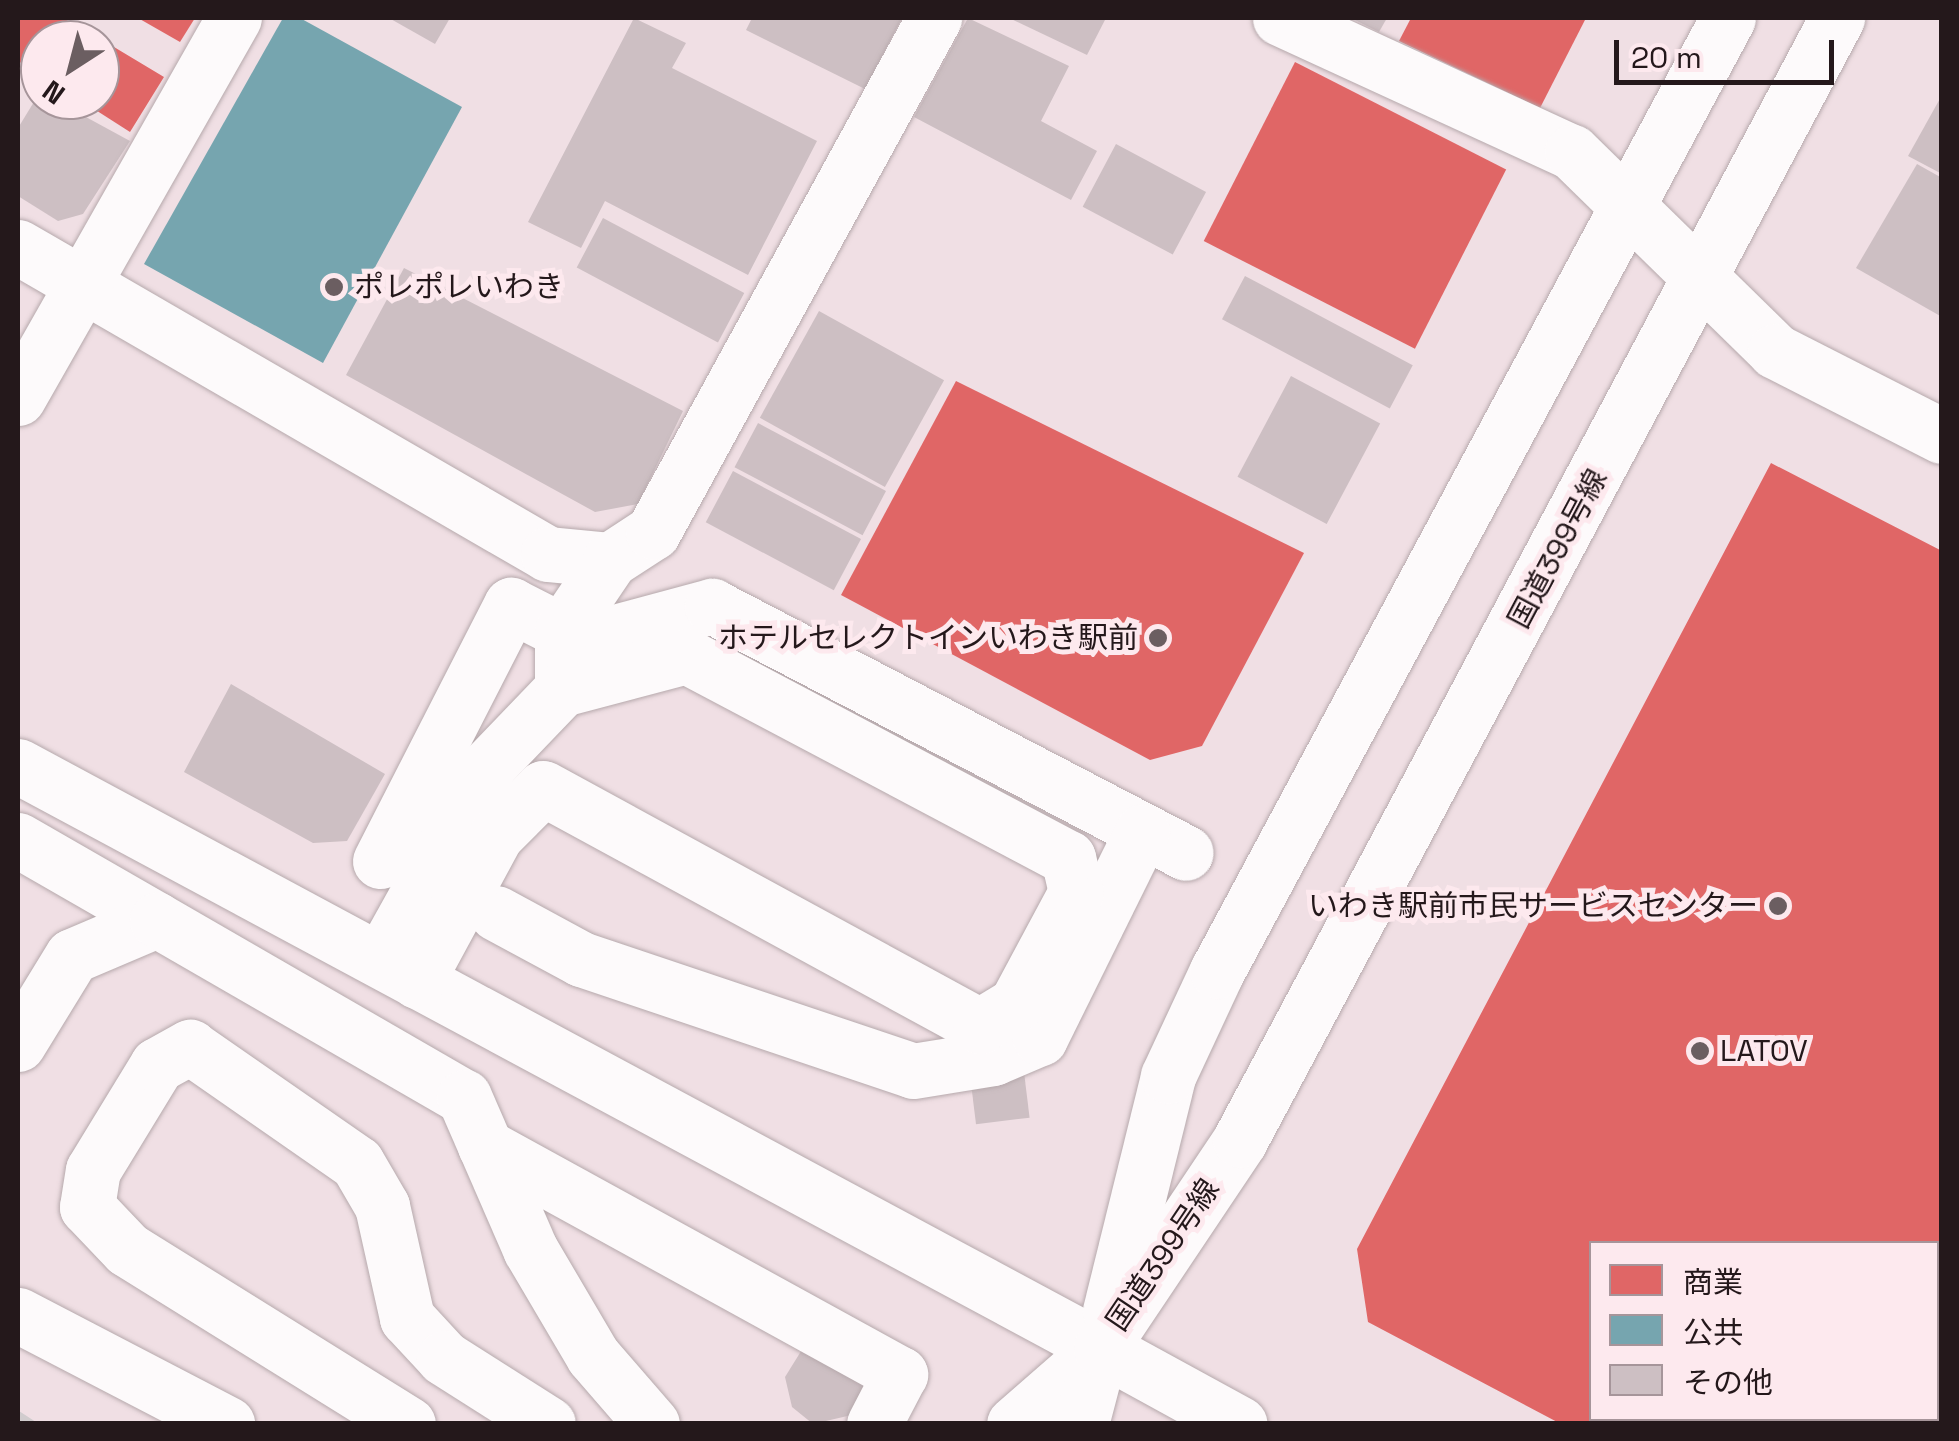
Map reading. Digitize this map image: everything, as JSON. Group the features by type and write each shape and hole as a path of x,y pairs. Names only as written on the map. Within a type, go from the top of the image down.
{"main road":[{"path":"18,398 234,18"},
{"path":"562,689 562,631 610,560 653,532 934,18"},
{"path":"1280,18 1572,152 1775,350 1942,436"},
{"name":"国道399号線","path":"1101,1348 1168,1076 1192,1024 1728,18"},
{"name":"国道399号線","path":"1101,1348 1240,1140 1702,281 1837,18"},
{"path":"18,247 548,554 610,560"},
{"path":"380,861 512,604 582,641 712,606 1164,842 1040,1038 992,1058 913,1071 582,959 496,913"},
{"path":"687,656 1068,858 1076,892 1016,1004 980,1026 543,788 496,835 399,970 488,765 562,689 687,656"},
{"path":"18,766 1240,1424"},
{"path":"18,840 464,1098 593,1356 652,1424"},
{"path":"18,1044 72,956 157,920"},
{"path":"408,1424 127,1250 87,1207 93,1170 157,1066 190,1047 358,1163 382,1206 408,1318 444,1358 548,1424"},
{"path":"485,1146 900,1374 874,1424"},
{"path":"18,1315 227,1424"},
{"path":"1014,1424 1101,1348"},
{"path":"1055,1424 1101,1348"},
{"path":"1081,1424 1101,1348"}],"building: 商業":[{"path":"18,18 67,20 20,20 18,61"},
{"path":"138,18 195,18 180,42"},
{"path":"1411,18 1586,18 1540,108 1399,41"},
{"path":"120,51 164,77 130,132 111,120 120,120"},
{"path":"1295,62 1506,170 1415,349 1204,241"},
{"path":"956,381 1304,553 1202,746 1150,760 841,595"},
{"name":"LATOV","path":"1771,463 1942,551 1942,1424 1561,1424 1368,1322 1357,1249"}],"building: 公共":[{"path":"283,18 300,18 462,107 323,363 144,264"}],"building: その他":[{"path":"389,18 450,18 435,44"},
{"path":"634,18 686,43 672,68 817,141 748,275 605,201 581,248 528,222"},
{"path":"752,18 902,18 865,89 746,30"},
{"path":"968,18 1069,66 1041,121 1097,151 1071,200 914,117"},
{"path":"1009,18 1106,18 1087,55"},
{"path":"1351,18 1387,18 1379,32"},
{"path":"1942,95 1942,174 1908,156"},
{"path":"23,120 91,120 130,141 83,214 58,221 18,196 18,128"},
{"path":"1116,144 1206,192 1173,255 1083,207"},
{"path":"1917,164 1942,178 1942,317 1856,268"},
{"path":"603,218 744,293 718,343 577,267"},
{"path":"404,268 683,411 638,504 595,512 346,375"},
{"path":"1245,276 1413,365 1390,408 1222,319"},
{"path":"819,311 944,380 885,487 760,418"},
{"path":"1291,376 1380,423 1327,524 1237,477"},
{"path":"758,423 886,491 863,535 735,467"},
{"path":"733,471 861,539 834,590 706,522"},
{"path":"231,684 385,774 347,841 313,843 184,772"},
{"path":"1024,1072 1030,1118 976,1124 970,1079"},
{"path":"803,1348 869,1385 856,1414 813,1424 792,1407 785,1377"}],"railway":[{"path":"18,1415 32,1424"}],"place":[{"name":"ポレポレいわき","path":"334,287"},
{"name":"ホテルセレクトインいわき駅前","path":"1158,638"},
{"name":"いわき駅前市民サービスセンター","path":"1778,906"},
{"name":"LATOV","path":"1700,1051"}]}
